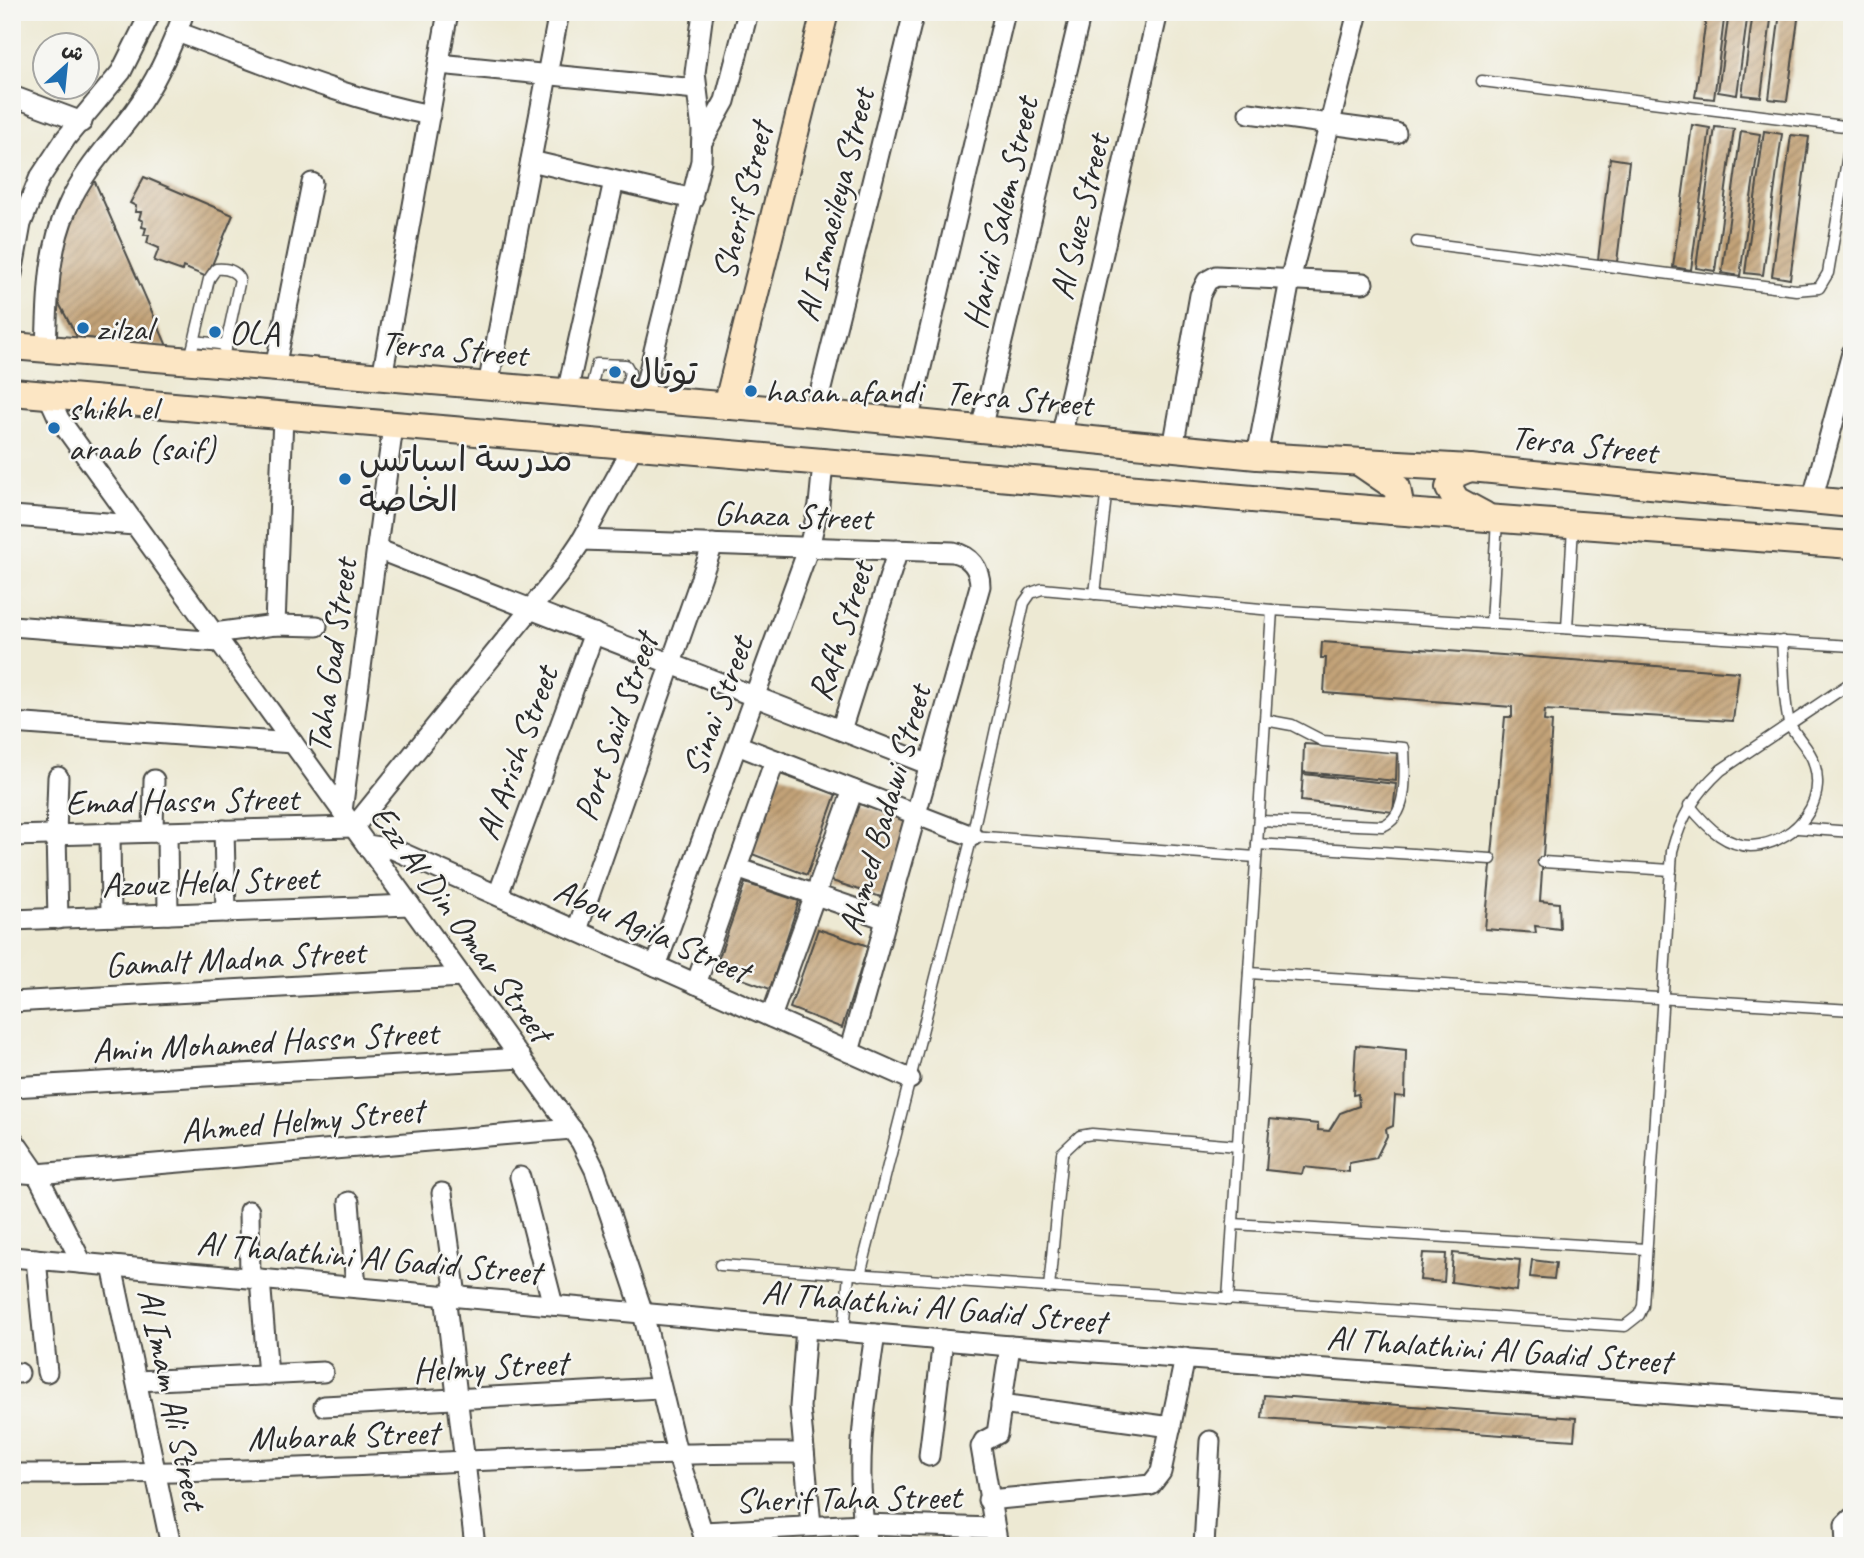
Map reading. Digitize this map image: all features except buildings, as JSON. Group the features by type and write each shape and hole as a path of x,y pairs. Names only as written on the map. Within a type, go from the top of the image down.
{"main road":[{"name":"Sherif Street","path":"727,406 825,12"},
{"name":"Tersa Street","path":"12,346 192,351 225,355 275,368 815,413 1257,456 1470,468 1852,504"},
{"path":"12,392 823,464 1392,511 1852,545"},
{"path":"1357,461 1397,488 1399,499 1392,511"},
{"path":"1470,468 1453,475 1450,481 1451,495 1495,519"}],"street":[{"path":"46,349 48,277 67,208 90,166 147,92 184,12"},
{"path":"382,377 448,12"},
{"path":"488,386 559,12"},
{"path":"633,398 692,199 702,142 696,89 703,12"},
{"path":"702,142 725,101 748,12"},
{"name":"Al Ismaeileya Street","path":"815,413 914,12"},
{"path":"908,422 1005,12"},
{"name":"Haridi Salem Street","path":"981,429 1081,12"},
{"name":"Al Suez Street","path":"1061,437 1158,12"},
{"path":"1257,456 1290,280 1358,12"},
{"path":"12,274 29,201 52,158 121,72 148,13"},
{"path":"177,32 332,91 373,104 430,115"},
{"path":"439,64 696,89"},
{"path":"12,96 82,122"},
{"path":"1249,113 1396,133"},
{"path":"531,161 692,199"},
{"path":"579,394 614,181"},
{"path":"275,368 312,183"},
{"path":"1173,447 1203,285 1216,276 1363,283"},
{"path":"1812,501 1852,353"},
{"name":"Ezz Al Din Omar Street","path":"48,396 59,419 572,1129 595,1170 643,1313 677,1453 705,1539"},
{"path":"275,625 283,416"},
{"name":"Taha Gad Street","path":"342,811 393,426"},
{"path":"354,827 531,609 582,540 633,447"},
{"name":"Sinai Street","path":"656,966 809,547 819,505 823,464"},
{"path":"12,516 135,525"},
{"name":"Ghaza Street","path":"582,540 960,554 976,566 980,586"},
{"name":"Port Said Street","path":"577,930 713,544"},
{"path":"377,550 930,765"},
{"name":"Rafh Street","path":"841,730 898,550"},
{"name":"Ahmed Badawi Street","path":"849,1052 980,586"},
{"path":"12,626 217,637 275,625 317,626"},
{"name":"Al Arish Street","path":"498,895 594,634"},
{"path":"12,723 293,743"},
{"path":"737,745 972,835"},
{"path":"696,984 775,760"},
{"path":"58,777 58,919"},
{"path":"154,780 168,914"},
{"path":"771,1017 853,790"},
{"name":"Emad Hassn Street","path":"12,836 354,827"},
{"path":"225,830 226,912"},
{"path":"110,833 111,916"},
{"name":"Abou Agila Street","path":"367,845 393,849 910,1079"},
{"path":"737,868 886,919"},
{"name":"Azouz Helal Street","path":"12,920 410,905"},
{"name":"Gamalt Madna Street","path":"12,1002 462,977"},
{"name":"Amin Mohamed Hassn Street","path":"12,1087 521,1058"},
{"name":"Ahmed Helmy Street","path":"12,1172 37,1174 572,1129"},
{"path":"12,1138 37,1174 82,1263"},
{"path":"520,1177 554,1305"},
{"path":"442,1193 458,1399 475,1546"},
{"path":"349,1202 356,1287"},
{"path":"249,1211 268,1375"},
{"name":"Al Thalathini Al Gadid Street","path":"12,1257 1010,1346 1852,1406"},
{"path":"36,1259 47,1372"},
{"name":"Al Imam Ali Street","path":"112,1266 171,1546"},
{"path":"806,1328 800,1407 811,1525"},
{"path":"867,1546 863,1524 860,1436 875,1334"},
{"path":"929,1456 943,1340"},
{"path":"996,1537 981,1447 984,1441 997,1434 1010,1346"},
{"path":"988,1500 1145,1488 1155,1482 1161,1472 1185,1358"},
{"path":"137,1381 323,1372"},
{"name":"Helmy Street","path":"324,1406 660,1388"},
{"path":"1001,1404 1171,1427"},
{"path":"1205,1546 1210,1441"},
{"name":"Mubarak Street","path":"12,1474 156,1475 677,1453 804,1453"},
{"path":"1846,1546 1849,1519"},
{"name":"Sherif Taha Street","path":"705,1539 811,1525 863,1524 996,1537"}],"lane":[{"path":"1417,242 1796,290 1819,288 1828,273 1852,129 1482,81"},
{"path":"192,351 211,274 222,269 233,271 240,279 225,355"},
{"path":"1095,594 1107,487"},
{"path":"1490,623 1495,519"},
{"path":"1567,628 1573,525"},
{"path":"844,1331 854,1274 910,1079 972,835 1027,597 1042,589 1272,610 1852,646"},
{"path":"1228,1300 1272,610"},
{"path":"1689,805 1706,826 1726,841 1751,846 1777,842 1798,828 1811,809 1817,786 1814,763 1790,722 1782,641"},
{"path":"720,1265 1615,1328 1633,1322 1639,1315 1646,1250 1671,870 1678,827 1689,805 1721,770 1852,682"},
{"path":"1259,821 1382,826 1390,824 1396,820 1400,811 1404,762 1404,748 1323,741 1292,725 1265,720"},
{"path":"1798,828 1852,832"},
{"path":"972,835 1256,858"},
{"path":"1257,844 1492,859"},
{"path":"1543,862 1671,870"},
{"path":"1249,972 1852,1010"},
{"path":"1049,1288 1059,1166 1069,1143 1080,1136 1092,1134 1238,1146"},
{"path":"1233,1224 1646,1250"}],"place":[{"name":"zilzal","path":"83,328"},
{"name":"OLA","path":"215,332"},
{"name":"توتال","path":"615,372"},
{"name":"hasan afandi","path":"751,391"},
{"name":"shikh el araab (saif)","path":"54,428"},
{"name":"مدرسة اسباتس الخاصة","path":"345,479"}]}
